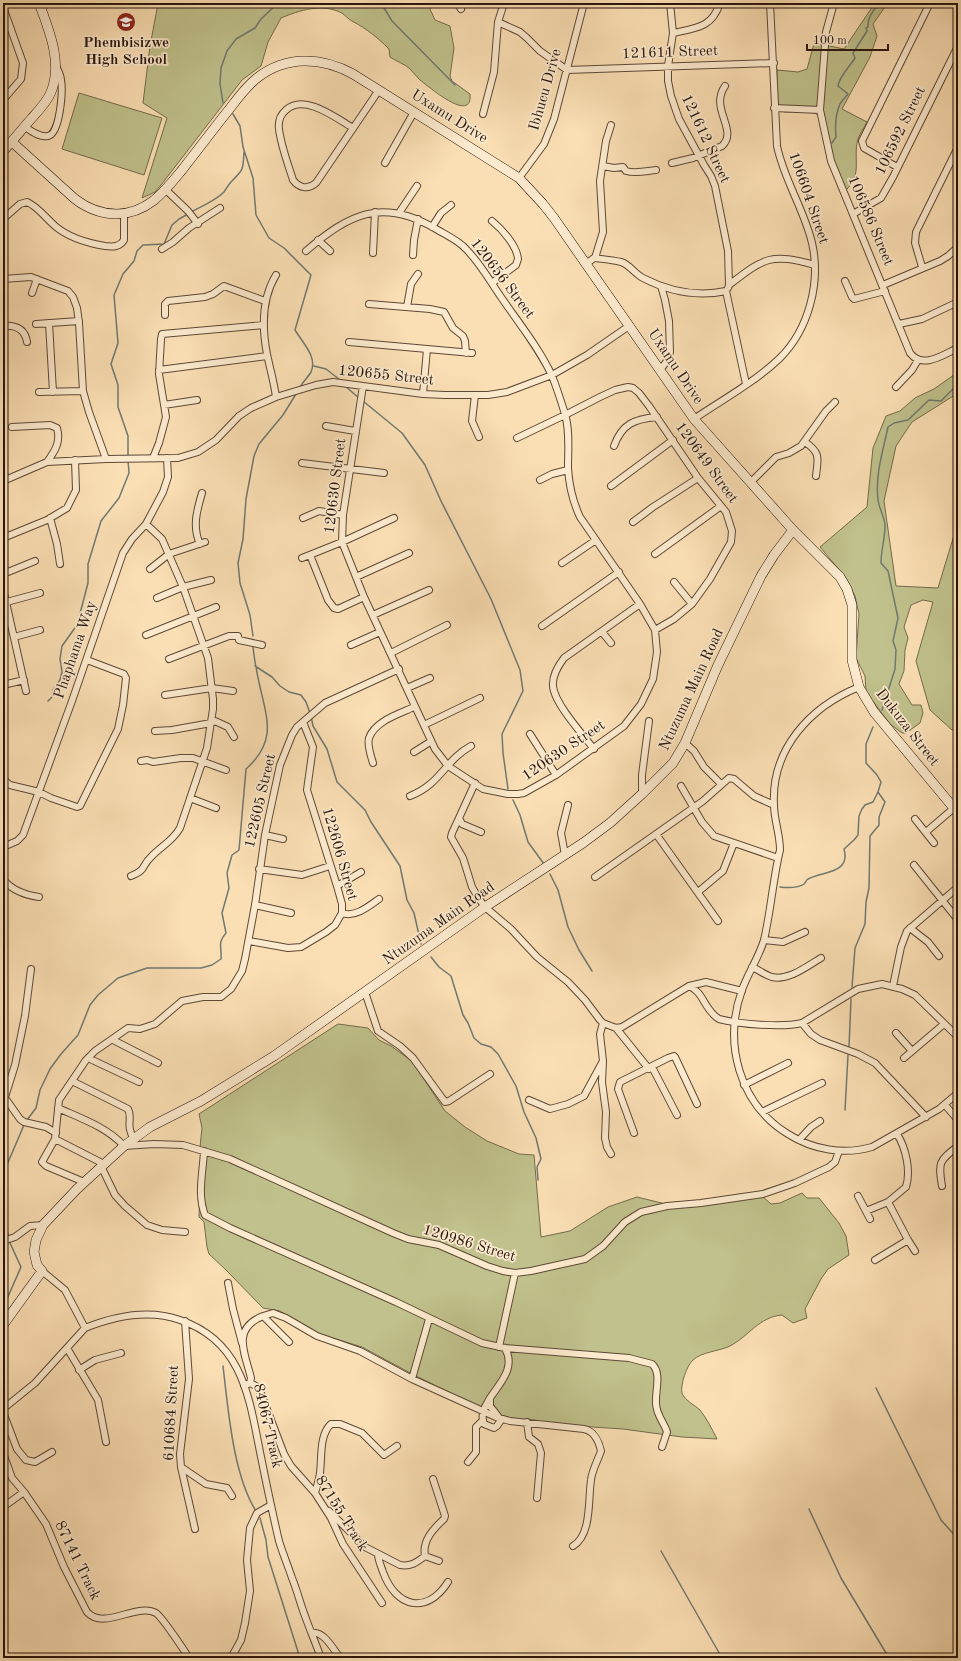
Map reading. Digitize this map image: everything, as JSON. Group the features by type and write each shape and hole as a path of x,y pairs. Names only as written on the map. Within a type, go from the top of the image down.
{"main road":[{"path":"3,151 41,108 51,92 54,82 56,65 54,48 39,3"},
{"name":"Uxamu Drive","path":"12,142 81,204 100,212 124,214 146,207 157,199 166,190 248,87 267,71 295,62 316,61 343,68 519,178 543,204 694,419 793,530"},
{"name":"Dukuza Street","path":"793,530 830,565 840,577 847,590 852,605 852,660 859,687 874,712 956,811"},
{"name":"Ntuzuma Main Road","path":"42,1271 37,1265 34,1252 36,1240 43,1225 48,1218 84,1182 124,1146 150,1127 207,1098 274,1056 486,907 565,856 610,823 642,794 673,763 685,744 718,665 761,576 774,555 793,530"},
{"path":"3,1325 42,1271"}],"street":[{"path":"457,3 461,9"},
{"path":"483,114 494,72 498,22 504,3"},
{"name":"Ibhucu Drive","path":"519,178 534,158 549,133 584,3"},
{"name":"121612 Street","path":"670,3 673,33 668,66 668,81 675,108 699,156 712,176 722,215 728,251 728,288 746,384"},
{"path":"673,33 703,26 714,16 720,3"},
{"name":"106604 Street","path":"694,419 746,384 781,356 797,334 811,305 814,290 815,264 808,228 778,153 774,108 774,63 770,3"},
{"name":"106586 Street","path":"834,3 826,32 820,110 830,161 899,324 910,354 918,360"},
{"path":"897,167 864,148 862,141 930,3"},
{"path":"3,7 23,63 21,79 3,100"},
{"path":"498,22 520,32 528,38 540,52 567,70"},
{"name":"106592 Street","path":"853,214 881,198 958,46"},
{"name":"121611 Street","path":"567,70 774,63"},
{"path":"25,127 44,136 50,136 54,132 60,109 62,91 61,78 56,65"},
{"path":"672,163 686,161 699,156 722,146 726,142 728,131 721,109 720,100 720,93 725,86"},
{"path":"353,128 319,108 311,105 302,104 288,108 279,121 279,130 293,180 296,184 306,188 311,187 316,183 379,90"},
{"path":"774,108 820,110"},
{"path":"385,163 414,112"},
{"path":"586,264 595,258 603,232 600,195 606,141 611,125"},
{"path":"922,268 915,243 916,232 958,147"},
{"path":"603,166 614,168 623,167 626,172 631,173 656,170"},
{"path":"399,213 417,186"},
{"path":"166,190 190,213 198,224"},
{"path":"3,219 20,204 27,202 32,204 56,226 74,238 91,244 116,247 120,246 124,240 124,214"},
{"path":"432,227 442,213 451,204"},
{"path":"162,249 173,242 189,228 198,224 220,208"},
{"path":"373,253 375,212"},
{"name":"120656 Street","path":"306,251 340,224 354,217 375,212 399,213 418,219 465,248 492,283 524,329 552,375"},
{"path":"413,255 418,219"},
{"path":"492,221 498,226 513,245 518,259 516,265 492,283"},
{"path":"318,240 330,251"},
{"path":"845,281 854,299 869,296 948,256 958,247"},
{"path":"595,258 622,262 643,278 661,286 691,294 703,294 728,288 759,263 771,259 790,258 815,264"},
{"path":"407,307 411,284 418,274"},
{"path":"276,275 271,283 265,301 264,325 267,356 274,380 276,397"},
{"path":"3,279 26,276 68,291 73,298 77,308 79,322 83,391 106,459"},
{"path":"32,293 37,279"},
{"path":"165,315 165,304 168,301 205,297 213,294 224,286 265,301"},
{"path":"660,370 668,361 670,352 669,320 661,286"},
{"path":"899,324 922,319 958,302"},
{"path":"349,342 469,353 463,336 453,328 444,312 430,309 369,304"},
{"path":"36,324 79,322"},
{"path":"49,323 53,392"},
{"path":"153,458 160,444 166,422 159,370 162,334 264,325"},
{"path":"3,326 14,326 20,328 26,335 27,342"},
{"name":"120655 Street","path":"3,481 47,462 131,458 178,458 205,449 216,440 239,416 260,402 299,390 333,382 423,394 475,395 507,392 552,375 586,355 629,326"},
{"path":"896,387 912,370 918,360 930,360 958,348"},
{"path":"423,394 427,349"},
{"path":"159,370 267,356"},
{"name":"120630 Street","path":"363,386 349,469 343,515 342,542 364,597 399,669 430,742 448,766 483,789 518,794 524,793 556,775 624,726 641,704 647,693 653,679 656,666 657,652 655,630 640,604 576,509 571,494 568,470 568,429 552,375"},
{"name":"120649 Street","path":"565,416 615,390 633,388 639,393 698,478 721,506 730,522 732,531 731,542 710,579 692,604 674,619 655,630"},
{"path":"38,392 83,391"},
{"path":"475,395 472,421 479,437"},
{"path":"164,405 197,400"},
{"path":"751,482 776,457 796,450 805,442 826,411 835,402"},
{"path":"517,438 565,416"},
{"path":"614,446 619,433 624,428 636,422 656,417"},
{"path":"12,427 50,426 57,428 59,433 58,442 55,450 47,462"},
{"path":"326,426 355,431"},
{"path":"611,486 673,440"},
{"path":"805,442 817,453 816,476"},
{"name":"Phaphama Way","path":"3,847 17,841 23,835 87,660 123,553 132,539 146,524 166,484 168,477 167,458"},
{"path":"3,538 50,518 67,508 74,497 77,484 75,460"},
{"path":"302,462 384,473"},
{"path":"540,480 552,474 568,470"},
{"path":"633,522 653,507 698,478"},
{"path":"150,569 169,554 202,543 197,534 196,522 202,493"},
{"path":"654,554 721,506"},
{"path":"303,518 319,511 343,515"},
{"path":"50,518 57,544 60,564"},
{"path":"302,558 310,556 394,518"},
{"path":"131,876 142,871 151,857 161,850 176,834 204,761 213,710 208,658 183,587 162,539 146,524"},
{"path":"562,563 596,540"},
{"path":"356,577 409,553"},
{"path":"310,556 331,606 338,608 342,607 364,597"},
{"path":"3,574 35,561"},
{"path":"542,626 619,572"},
{"path":"157,598 183,587 211,580"},
{"path":"674,582 692,604"},
{"path":"3,589 26,691"},
{"path":"373,615 429,590"},
{"path":"5,602 40,593"},
{"path":"594,749 566,714 554,694 553,686 556,671 564,658 640,604"},
{"path":"146,635 216,607"},
{"path":"391,653 447,626"},
{"path":"14,637 40,630"},
{"path":"351,645 380,632"},
{"path":"602,632 611,643"},
{"path":"170,659 233,636 238,636 240,640 262,645"},
{"path":"3,779 10,785 39,792 77,807 80,806 118,729 126,682 124,674 87,660"},
{"name":"122605 Street","path":"112,1040 128,1028 140,1029 155,1024 182,1001 203,997 221,997 227,994 242,971 249,941 265,835 280,765 294,731 325,703 399,669"},
{"path":"407,688 430,678"},
{"path":"3,685 24,680"},
{"path":"859,687 845,693 824,706 799,729 783,753 775,781 774,805 780,842 778,858 764,940 742,991 736,1021 734,1049 744,1085 762,1112 781,1130 799,1140 817,1147 839,1151 867,1149 926,1117 958,1093"},
{"path":"165,695 212,688 233,691"},
{"path":"424,725 480,698"},
{"path":"373,763 369,739 373,732 381,723 414,707"},
{"path":"155,731 172,730 215,721 225,725 234,737"},
{"name":"122606 Street","path":"249,941 288,948 301,947 335,925 342,913 342,904 337,886 307,790 313,747 303,722"},
{"path":"642,794 642,776 649,722"},
{"path":"530,734 556,775"},
{"path":"414,752 430,742"},
{"path":"685,744 694,751 704,767 721,784"},
{"path":"410,796 428,787 457,755 471,746"},
{"path":"141,761 147,760 153,762 181,758 204,761 226,770"},
{"path":"595,877 712,794 729,778 734,779 754,796 774,805"},
{"path":"475,783 451,838 463,858 472,887 486,907 537,957 568,982 603,1023 616,1028 650,1068 677,1115"},
{"path":"681,786 692,807 714,836 778,858"},
{"path":"190,798 216,808"},
{"path":"565,856 561,833 568,805"},
{"path":"926,832 956,811"},
{"path":"459,818 462,824 481,832"},
{"path":"915,819 934,843"},
{"path":"656,834 718,921"},
{"path":"265,835 283,840"},
{"path":"698,892 723,871 734,843"},
{"path":"914,865 958,920"},
{"path":"259,869 302,875 330,866"},
{"path":"337,886 361,872"},
{"path":"3,879 14,890 39,897"},
{"path":"893,986 903,938 907,931 958,887"},
{"path":"342,913 347,915 356,913 379,899"},
{"path":"255,905 291,913"},
{"path":"910,928 928,942 939,956"},
{"path":"764,940 783,942 805,932"},
{"path":"752,967 767,975 781,978 795,973 821,958"},
{"path":"30,969 24,1023 15,1065 4,1096 20,1119 24,1122 46,1127 56,1136 102,1165 115,1195 147,1225 162,1230 185,1232"},
{"path":"616,1028 622,1027 689,986 706,982 742,991"},
{"path":"689,986 700,994 710,1013 719,1019 787,1026 802,1023 858,989 875,985 893,986 909,991 915,995 958,1037"},
{"path":"365,992 378,1031 407,1052 445,1102 450,1101 490,1074"},
{"path":"603,1023 600,1034 603,1061 602,1082 606,1112 605,1138 607,1148 611,1154"},
{"path":"802,1023 811,1034 820,1040 858,1054 879,1066 926,1117"},
{"path":"904,1058 944,1024"},
{"path":"896,1033 912,1051"},
{"path":"84,1182 44,1164 42,1159 51,1148 56,1136 59,1100 88,1058 95,1051 112,1040 158,1063"},
{"path":"634,1133 618,1089 622,1080 675,1057 697,1104"},
{"path":"88,1058 139,1082"},
{"path":"528,1100 550,1109 581,1099 590,1087 595,1073 603,1061"},
{"path":"744,1085 788,1063"},
{"path":"72,1081 128,1109 130,1115 129,1130 134,1139"},
{"path":"762,1112 822,1083"},
{"path":"945,1104 958,1120"},
{"path":"58,1108 115,1136 124,1146"},
{"path":"799,1140 810,1127 820,1121"},
{"path":"866,1211 888,1202 904,1190 907,1183 908,1175 905,1152 897,1134"},
{"name":"120986 Street","path":"124,1146 175,1144 189,1146 230,1158 408,1239 439,1245 487,1266 515,1273 585,1259 603,1246 625,1222 645,1211 667,1206 757,1195 795,1183 831,1166 836,1160 839,1151"},
{"path":"942,1186 940,1171 942,1160 958,1146"},
{"path":"204,1151 201,1200 205,1215 208,1217 396,1302 482,1343 502,1347 629,1358 652,1364 657,1372 657,1413 667,1432 662,1447"},
{"path":"858,1196 870,1219"},
{"path":"888,1202 915,1251"},
{"path":"3,1241 15,1237 30,1226 43,1225"},
{"path":"875,1260 908,1240"},
{"path":"42,1271 65,1290 85,1328 34,1383 3,1410 17,1448 26,1460 35,1462 52,1452"},
{"path":"501,1419 497,1426 491,1428 484,1424 482,1412 508,1372 508,1356 502,1347 515,1273"},
{"path":"228,1283 232,1309 251,1378 247,1385"},
{"name":"84067 Track","path":"85,1328 114,1319 142,1314 162,1315 185,1321 208,1334 224,1349 247,1385 271,1505 285,1561 321,1658"},
{"path":"242,1343 249,1324 256,1318 273,1314 286,1318 317,1336 360,1351 412,1379 482,1412 501,1419 587,1429 596,1438 601,1449 591,1480 590,1505 582,1540 573,1546"},
{"path":"263,1316 289,1342"},
{"path":"412,1379 429,1319"},
{"name":"610684 Street","path":"185,1321 188,1379 181,1446 181,1466 195,1529"},
{"path":"67,1348 98,1400 106,1442"},
{"path":"79,1370 95,1360 121,1353"},
{"name":"87155 Track","path":"247,1385 256,1386 260,1391 284,1454 291,1466 315,1492 323,1504 343,1544 382,1602"},
{"path":"490,1398 490,1406 501,1419"},
{"path":"468,1462 475,1454 476,1427 483,1420"},
{"path":"527,1422 529,1437 538,1444 541,1453 537,1498"},
{"path":"315,1492 320,1474 324,1436 326,1429 331,1424 340,1424 362,1433 384,1455 397,1446"},
{"name":"87141 Track","path":"3,1453 12,1478 24,1492 46,1524 64,1568 87,1612 92,1618 102,1619 146,1611 155,1613 166,1624 189,1658"},
{"path":"181,1466 206,1484 227,1488 232,1496"},
{"path":"425,1556 424,1546 426,1540 445,1516 433,1479"},
{"path":"3,1507 24,1492"},
{"path":"323,1504 365,1547 378,1554 400,1565 406,1566 416,1563 425,1556"},
{"path":"231,1658 241,1640 250,1591 247,1560 250,1528 257,1513 271,1505"},
{"path":"378,1554 386,1578 391,1587 406,1601 419,1603 434,1599 443,1590 448,1582"},
{"path":"425,1556 439,1561"},
{"path":"312,1633 318,1633 323,1636 340,1658"}],"green space":[{"path":"430,3 430,9 435,20 450,26 454,48 450,76 452,81 470,94 469,103 465,106 458,105 440,95 420,80 409,68 390,57 389,49 376,37 342,13 327,8 296,12 281,18 268,42 261,66 242,80 155,192 142,198 167,118 143,103 150,46 158,4"},
{"path":"875,3 893,3 887,4 873,24 877,36 870,57 842,109 867,122 858,139 856,168 853,181 841,194 828,162 819,116 808,111 784,112 777,103 777,70 798,72 807,69 815,40 820,44 844,49"},
{"path":"79,93 162,118 144,175 62,149"},
{"path":"958,372 958,393 912,422 896,446 884,501 896,586 938,588 958,522 958,728 952,730 930,710 916,661 933,602 923,600 911,605 904,627 908,638 905,650 904,671 899,684 912,705 921,705 923,713 920,723 906,733 902,733 890,724 866,692 865,676 856,658 859,614 855,596 846,578 820,547 867,507 873,448 886,416 900,411 915,398 934,389"},
{"path":"338,1024 368,1028 379,1040 391,1046 412,1061 445,1111 465,1127 487,1141 519,1154 534,1155 541,1237 570,1231 608,1207 637,1197 678,1207 763,1197 771,1204 780,1203 802,1193 807,1198 819,1198 839,1223 846,1236 849,1255 828,1269 821,1279 805,1309 807,1318 793,1323 782,1315 767,1319 730,1346 696,1357 686,1371 682,1385 683,1396 700,1410 717,1439 682,1437 623,1429 577,1426 495,1415 414,1375 362,1347 320,1334 280,1311 263,1308 209,1254 204,1222 199,1217 200,1147 202,1128 199,1114"}],"waterway":[{"path":"223,103 220,84 221,68 227,51 236,39 255,28 261,19 278,3"},
{"path":"381,3 392,21 455,85"},
{"path":"832,143 836,137 838,108 848,94 838,86 839,83 842,75 855,58 853,53 867,31 866,28 868,27 871,14 880,3"},
{"path":"233,114 240,126 243,147 253,178 256,215 269,238 284,248 311,275 295,330 311,355 313,366 311,372 300,387"},
{"path":"191,212 213,201 224,192 242,169 244,152"},
{"path":"128,457 128,436 118,407 118,385 111,364 118,343 114,295 123,274 134,261 137,251 143,245 164,244 172,225 188,214"},
{"path":"314,366 326,369 340,380"},
{"path":"882,710 895,669 896,650 893,641 898,618 888,571 881,563 885,526 877,491 880,463 888,427 894,423 908,420 929,400 941,401 958,384"},
{"path":"345,386 359,398"},
{"path":"253,636 250,615 240,583 238,563 243,539 246,499 254,456 259,444 283,415 296,394"},
{"path":"363,401 402,433 425,465 441,501 491,599 520,670 523,691 502,734 508,789"},
{"path":"48,701 52,697 53,690 60,680 62,672 60,659 62,646 77,625 88,583 88,564 101,521 119,498 129,473 128,460"},
{"path":"27,1120 36,1108 40,1090 50,1069 78,1035 90,1005 98,995 118,978 147,968 201,968 212,965 221,959 221,942 226,933 222,913 229,888 227,873 232,855 239,850 246,769 256,759 262,750 266,740 267,731 267,721 253,646"},
{"path":"255,666 272,677 280,686 289,692 301,695 306,702 310,713"},
{"path":"311,716 313,726 327,749 337,782 365,810 371,822 400,866 407,900 414,913 421,944"},
{"path":"852,987 855,948 865,924 866,902 869,888 870,836 879,825 879,817 885,802 878,792 881,782 866,763 866,744 873,727"},
{"path":"780,887 789,888 799,886 814,876 840,867 845,857 844,849 858,835 859,816 862,809 865,805 873,802 878,792"},
{"path":"513,800 520,815 528,842 544,864"},
{"path":"550,874 558,890 568,927 579,950 592,971"},
{"path":"431,957 439,967 451,976 463,1015 474,1038 481,1044 491,1047 498,1054 516,1086 524,1112 536,1138 541,1159 537,1167 538,1180"},
{"path":"849,1047 851,999"},
{"path":"845,1110 848,1055"},
{"path":"3,1174 24,1125"},
{"path":"3,1212 8,1235"},
{"path":"3,1308 21,1267 10,1243"},
{"path":"223,1366 237,1460 248,1496 256,1511"},
{"path":"876,1388 941,1520 958,1539"},
{"path":"809,1509 841,1578 889,1658"},
{"path":"260,1518 266,1540 268,1557 300,1658"},
{"path":"661,1551 722,1658"}],"place":[{"name":"Phembisizwe High School","path":"126,22"}]}
